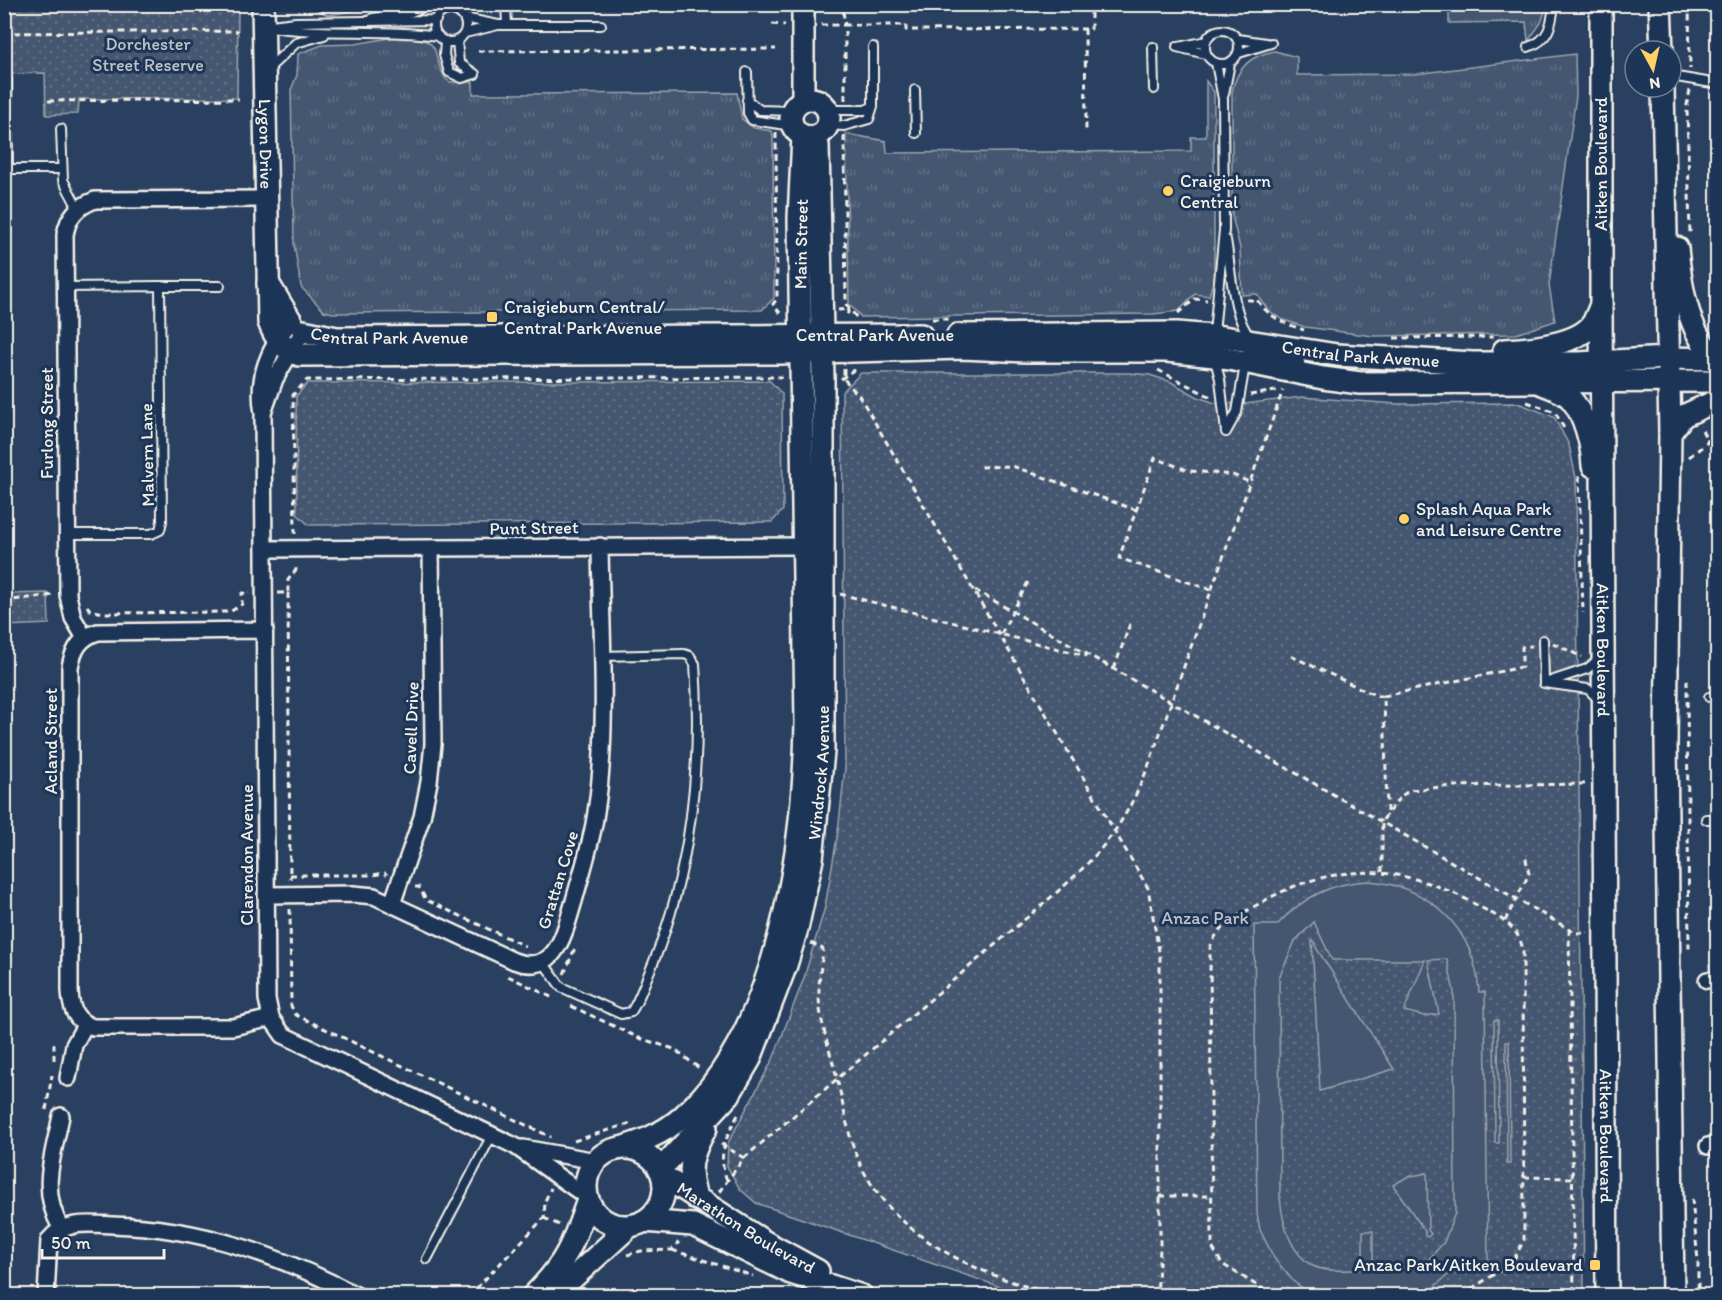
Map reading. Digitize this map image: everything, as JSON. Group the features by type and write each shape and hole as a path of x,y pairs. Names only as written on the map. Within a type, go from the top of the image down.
{"street":[{"name":"Lygon Drive","path":"263,4 268,283"},
{"name":"Main Street","path":"803,4 813,119"},
{"name":"Main Street","path":"805,342 816,4"},
{"name":"Aitken Boulevard","path":"1602,4 1603,576 1592,653 1604,711 1607,1296"},
{"path":"1660,4 1661,39"},
{"path":"1663,99 1670,433 1666,743 1673,1296"},
{"path":"1665,180 1675,211 1678,262 1685,298 1698,337 1704,347 1718,358"},
{"path":"78,208 103,199 265,199"},
{"name":"Furlong Street","path":"78,208 66,227 68,595 73,618 85,638"},
{"path":"268,283 269,322 284,346"},
{"name":"Central Park Avenue","path":"268,283 297,326 337,338 805,342"},
{"path":"1398,357 1526,349 1550,345 1589,327 1601,305"},
{"name":"Clarendon Avenue","path":"271,1018 267,999 263,413 284,346 297,326"},
{"name":"Central Park Avenue","path":"284,346 315,356 1177,333 1214,346 1245,362 1323,378 1392,383 1538,383 1667,358 1718,358"},
{"name":"Windrock Avenue","path":"617,1149 644,1141 681,1118 708,1090 741,1037 770,964 795,860 805,776 813,545 801,380 805,342"},
{"name":"Windrock Avenue","path":"661,1173 741,1078 786,965 806,893 818,820 823,753 805,342"},
{"name":"Central Park Avenue","path":"1214,346 1254,342 1337,355 1398,357 1602,372 1668,381 1718,381"},
{"path":"1538,383 1570,398 1586,429 1592,454 1593,541 1603,576"},
{"path":"1670,433 1683,416 1718,400"},
{"name":"Punt Street","path":"264,549 813,545"},
{"name":"Grattan Cove","path":"543,962 555,951 567,922 593,831 602,753 600,546"},
{"name":"Cavell Drive","path":"392,904 422,818 430,772 433,744 431,548"},
{"path":"85,638 91,634 106,632 265,630"},
{"name":"Acland Street","path":"85,638 73,652 70,667 71,818 69,850 71,1002 75,1016 85,1025"},
{"path":"266,895 374,896 514,961 526,965 543,962"},
{"path":"68,1078 74,1044 85,1025 104,1028 230,1027 271,1018 284,1035 297,1043 515,1146 587,1198 604,1220 616,1225 637,1223"},
{"path":"703,1202 690,1180 690,1169 693,1155 713,1114"},
{"path":"61,1116 48,1187 51,1207 61,1228"},
{"path":"515,1146 596,1161"},
{"path":"533,1296 556,1273 566,1258 587,1198 586,1184 596,1161 617,1149 630,1148 642,1152 653,1160 661,1173 661,1202 553,1296"},
{"name":"Marathon Boulevard","path":"661,1173 765,1242 861,1295"},
{"name":"Marathon Boulevard","path":"637,1223 693,1226 791,1273 861,1295"},
{"path":"46,1296 49,1240 61,1228 77,1224 124,1225 184,1232 230,1242 296,1265 358,1296"},
{"path":"1673,1240 1680,1296"}],"lane":[{"path":"344,22 411,12 430,4"},
{"path":"442,4 435,28 441,38 449,72 462,78 476,74 459,63 457,40"},
{"path":"459,4 465,33"},
{"path":"502,25 506,4"},
{"path":"1528,47 1542,40 1549,32 1554,4"},
{"path":"264,26 296,22 438,17 451,10 463,16 502,25"},
{"path":"264,26 296,32 413,32 457,40 465,33 502,25 601,25"},
{"path":"1206,54 1206,41 1213,32 1225,29 1238,39 1271,43 1239,53 1230,63 1223,99"},
{"path":"264,74 296,43 337,31"},
{"path":"1238,39 1239,53"},
{"path":"1206,41 1178,47 1206,54 1216,63 1223,99 1224,230 1216,300 1214,346 1226,432 1237,412 1245,362"},
{"path":"747,72 748,113 752,120 869,119 873,106 873,47"},
{"path":"1154,47 1154,89"},
{"path":"1216,63 1230,63"},
{"path":"7,79 8,169 61,170"},
{"path":"1683,79 1718,84"},
{"path":"915,90 916,133"},
{"path":"747,100 760,110 813,119 866,110 873,106"},
{"path":"61,129 63,180 78,208"},
{"path":"1224,230 1236,300 1246,333 1254,342"},
{"name":"Malvern Lane","path":"68,534 145,535 156,533 162,526 160,286"},
{"path":"66,287 220,286"},
{"path":"1214,346 1218,344 1392,383"},
{"path":"1543,642 1544,683"},
{"path":"1544,683 1587,669 1599,660 1592,653"},
{"path":"543,962 561,987 621,1014 631,1012 656,957 684,858 695,778 696,664 690,656 684,654 601,656"},
{"path":"1544,683 1588,689 1596,695 1604,711"},
{"path":"1706,819 1718,819"},
{"path":"427,1259 492,1135"}],"path":[{"path":"46,6 208,4"},
{"path":"842,4 842,11"},
{"path":"805,342 773,304 777,299 813,119 845,33 845,25 906,25 906,30 1091,29 1091,4"},
{"path":"1689,4 1690,80 1687,105 1690,241"},
{"path":"1085,29 1086,131"},
{"path":"4,33 238,31"},
{"path":"478,51 776,49"},
{"path":"48,101 238,99"},
{"path":"813,119 846,304 860,320"},
{"path":"1173,314 1180,313 1196,299 1216,300"},
{"path":"1236,300 1257,300 1266,312 1279,321 1315,332"},
{"path":"930,319 953,319"},
{"path":"1384,339 1504,337"},
{"path":"856,368 844,379 860,397 1148,888 1160,957 1160,1249 1157,1296"},
{"path":"1155,369 1176,377 1209,396 1222,398"},
{"path":"297,549 293,395 306,380 780,376 801,380"},
{"path":"703,1202 744,1158 1063,887 1104,848 1116,832 1135,798 1284,390"},
{"path":"1239,396 1291,390"},
{"path":"1521,399 1555,412 1568,435"},
{"path":"1692,410 1707,442"},
{"path":"1685,459 1718,435"},
{"path":"1211,590 1119,558 1155,458 1190,471 1233,475 1249,482"},
{"path":"981,467 1012,466 1136,510"},
{"path":"1577,466 1583,616"},
{"path":"1000,635 1029,580"},
{"path":"972,588 1576,933 1590,933 1590,922"},
{"path":"103,613 230,612 242,604 242,593"},
{"path":"288,593 290,875"},
{"path":"840,594 1091,657"},
{"path":"4,601 68,595"},
{"path":"1114,669 1131,621"},
{"path":"1291,656 1377,696 1384,696 1522,667 1522,647 1543,642 1592,653"},
{"path":"1687,674 1689,962"},
{"path":"1384,696 1387,812"},
{"path":"1585,773 1585,792"},
{"path":"1382,872 1382,821 1400,797 1417,788 1585,784"},
{"path":"1504,921 1529,874 1526,855"},
{"path":"1274,1296 1230,1270 1217,1257 1211,1238 1209,957 1213,938 1228,922 1301,883 1342,873 1382,872 1413,877 1438,885 1504,921 1516,930 1523,950 1524,1240 1518,1256 1503,1270 1460,1296"},
{"path":"300,911 290,912 291,1006 296,1015 554,1138"},
{"path":"1569,929 1574,1296"},
{"path":"811,943 823,949 819,990 821,1017 850,1136 860,1164 886,1204 928,1242 960,1260 1029,1288 1060,1296"},
{"path":"502,974 553,998"},
{"path":"45,1115 54,1044"},
{"path":"1524,1177 1572,1178"},
{"path":"1690,1189 1698,1262 1698,1296"},
{"path":"1160,1197 1211,1196"},
{"path":"672,1250 693,1226"},
{"path":"622,1258 641,1251 672,1250 755,1277"}],"green space":[{"path":"1449,4 1547,5 1541,23 1528,41 1526,22 1449,23"},
{"name":"Dorchester Street Reserve","path":"4,5 74,5 74,11 238,9 237,98 79,99 78,114 46,115 45,73 5,74"},
{"path":"307,5 422,5 407,9 364,9 328,15"},
{"path":"401,36 416,38 431,44 446,79 450,82 473,82 473,94 737,93 742,119 754,128 772,131 773,135 774,298 762,310 333,313 324,311 301,287 294,244 291,90 297,75 298,54 322,45 355,44"},
{"path":"1275,51 1297,57 1297,75 1415,74 1575,54 1576,96 1549,285 1555,321 1516,334 1373,336 1305,327 1281,319 1268,310 1257,294 1242,295 1240,248 1232,216 1232,92 1237,76 1246,64 1252,59"},
{"path":"1206,81 1214,92 1214,278 1209,296 1195,294 1179,311 1153,314 861,317 849,304 846,134 886,141 887,153 1191,151 1191,137 1206,137"},
{"name":"Anzac Park","path":"861,373 1130,373 1150,375 1171,382 1198,397 1215,403 1244,404 1302,397 1397,404 1518,403 1554,417 1569,445 1576,478 1584,1295 1024,1295 756,1203 740,1189 727,1166 728,1143 773,1059 804,978 825,907 838,832 845,768 842,392"},
{"path":"770,381 782,394 783,510 772,522 309,525 297,514 296,396 308,383"},
{"path":"48,593 49,624 5,626 5,594"},
{"path":"1368,881 1391,885 1411,892 1430,902 1446,915 1459,931 1469,949 1476,969 1479,992 1485,992 1488,1267 1457,1267 1425,1295 1313,1295 1294,1282 1274,1258 1260,1230 1257,1214 1254,925 1277,925 1307,899 1330,888","holes":["1314,922 1332,960 1425,960 1404,1011 1424,1016 1439,1014 1428,960 1447,959 1454,992 1455,1213 1444,1242 1422,1267 1373,1269 1373,1231 1363,1231 1363,1269 1316,1268 1297,1252 1285,1225 1280,1197 1279,978 1295,941"]},
{"path":"1312,941 1316,943 1315,946 1394,1069 1320,1091"},
{"path":"1494,1020 1498,1020 1499,1143 1495,1143"},
{"path":"1506,1042 1509,1042 1510,1164 1507,1164"},
{"path":"1427,1173 1428,1230 1431,1234 1428,1237 1425,1236 1425,1231 1393,1185 1407,1177"}],"place":[{"name":"Craigieburn Central","path":"1168,191"},
{"name":"Craigieburn Central/ Central Park Avenue","path":"492,317"},
{"name":"Splash Aqua Park and Leisure Centre","path":"1404,519"},
{"name":"Anzac Park/Aitken Boulevard","path":"1595,1265"}]}
